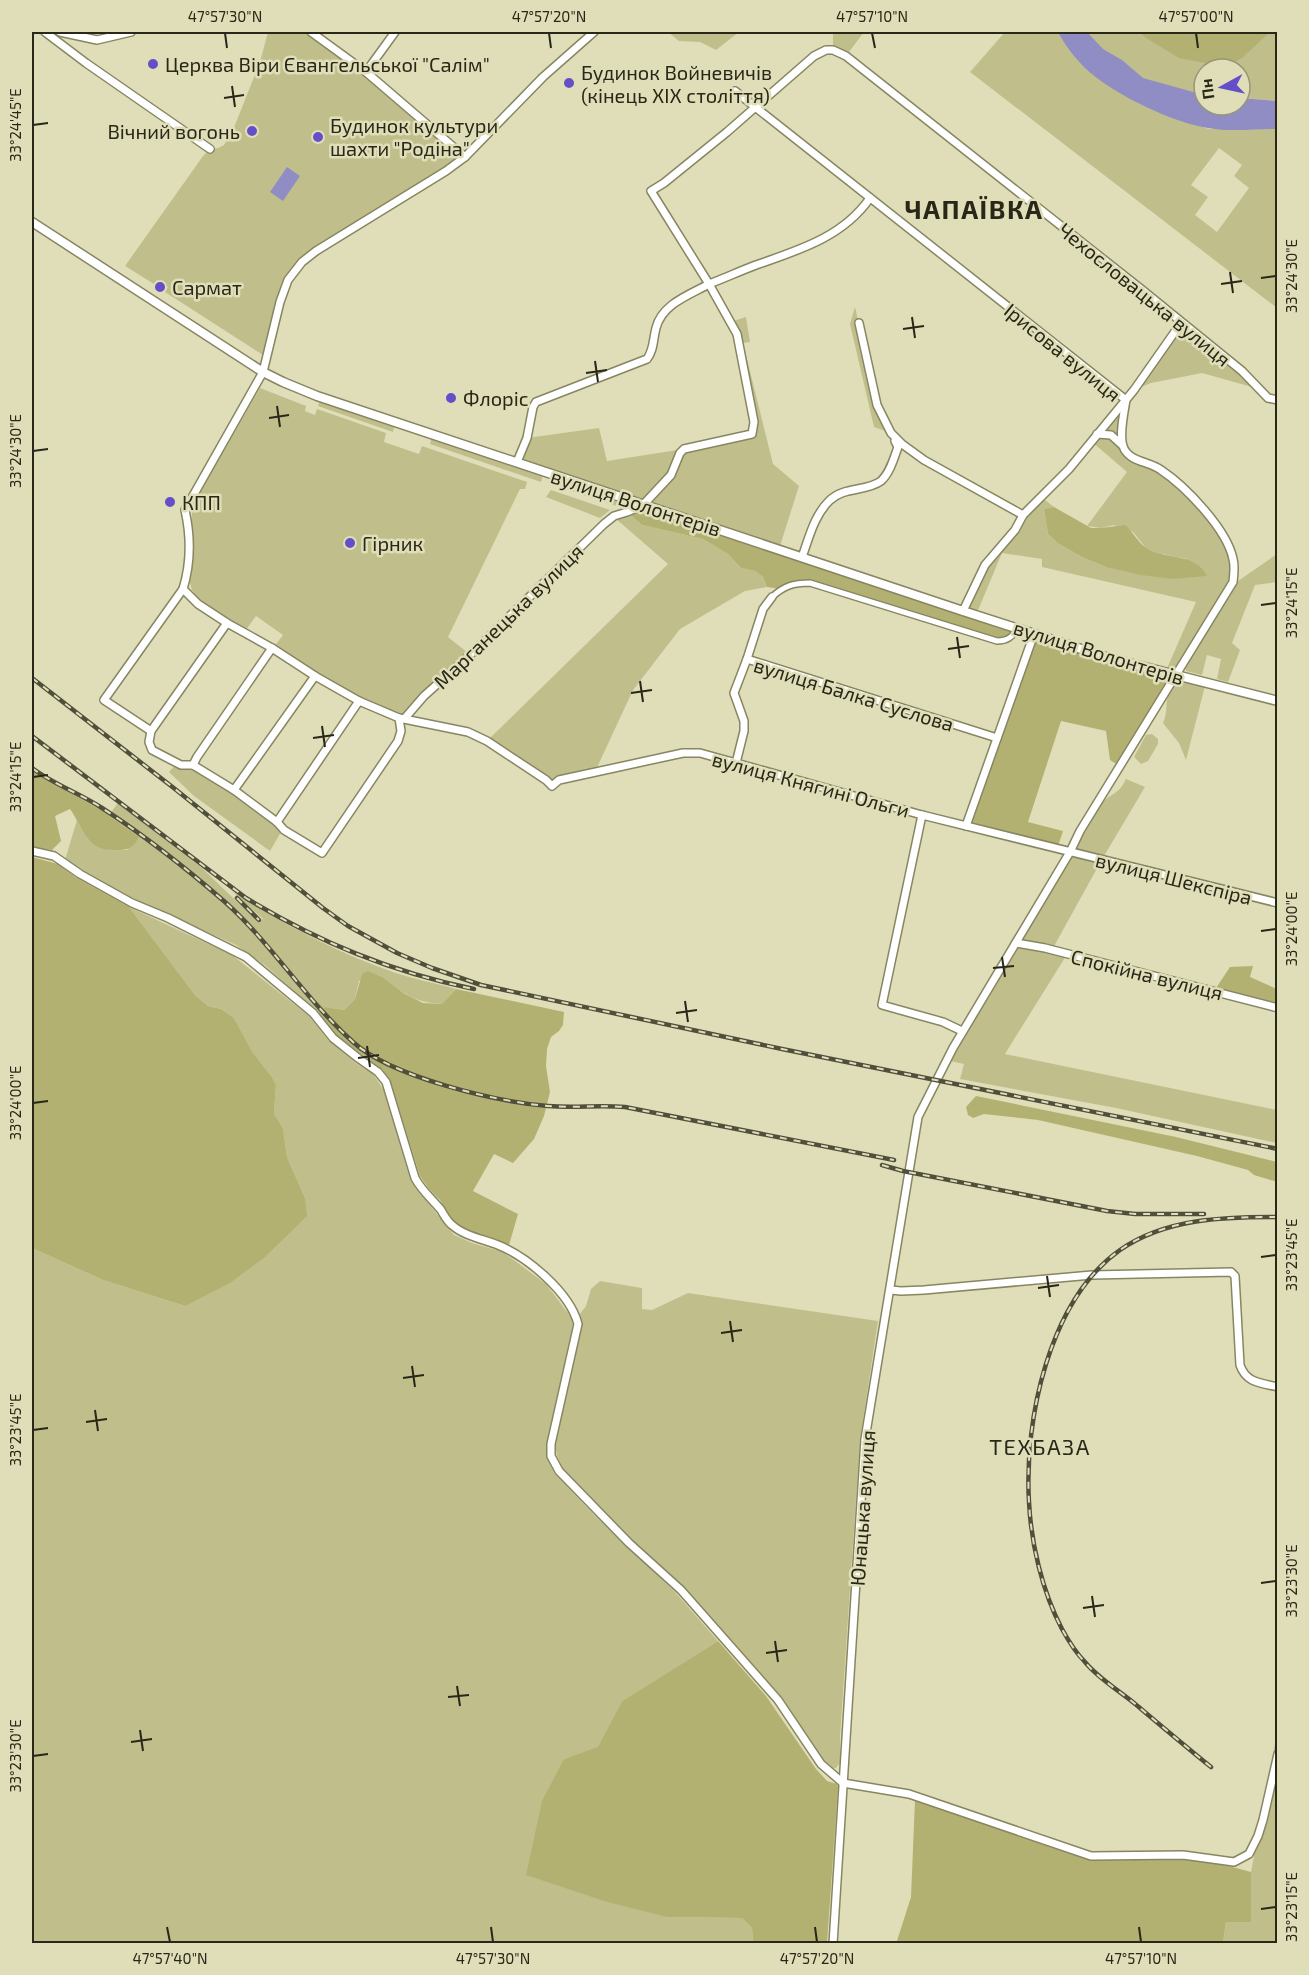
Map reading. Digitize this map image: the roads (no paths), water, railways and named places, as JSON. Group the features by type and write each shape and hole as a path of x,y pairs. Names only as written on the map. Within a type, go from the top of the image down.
{"street":[{"path":"45,32 210,149"},
{"path":"60,32 97,40 131,32"},
{"path":"311,32 366,72 465,157"},
{"path":"366,72 395,32"},
{"path":"151,731 104,700 183,590 189,570 189,527 185,510 263,372 280,302 288,280 302,262 316,251 465,157 543,77 594,32"},
{"name":"Чехословацька вулиця","path":"755,107 820,51 832,50 846,56 1242,371 1268,398 1278,400"},
{"name":"Ірисова вулиця","path":"735,91 1126,400 1122,445"},
{"path":"643,505 671,475 684,449 748,436 754,431 737,334 651,191 664,183 755,107"},
{"path":"517,462 527,438 536,402 647,359 651,354 657,325 662,314 675,303 709,284 802,249 833,234 846,225 870,198"},
{"name":"вулиця Волонтерів","path":"32,222 263,372 317,396 1109,658 1278,701"},
{"path":"802,556 819,513 829,501 844,492 879,482 884,478 898,447 877,405 859,323"},
{"path":"963,611 985,565 1015,530 1023,514 1069,469 1126,400 1181,323"},
{"path":"891,433 924,460 1023,514"},
{"path":"1097,434 1111,435 1132,458 1159,468 1194,499 1226,542 1233,560 1233,582 1175,675"},
{"name":"Марганецька вулиця","path":"402,718 614,516 643,505"},
{"path":"747,659 763,609 772,597 791,584 810,583 997,641 1012,636 1016,628"},
{"path":"183,590 198,604 227,623 272,648 315,676 359,701 402,718 398,741 322,853 284,830 277,822 234,790 193,765 181,765 152,750 149,742 151,731 227,623"},
{"path":"966,826 1034,634"},
{"path":"193,765 272,648"},
{"name":"вулиця Балка Суслова","path":"736,763 744,731 744,721 734,693 747,659 996,738"},
{"name":"Юнацька вулиця","path":"833,1944 865,1439 918,1118 963,1031 1070,852 1080,831 1175,675"},
{"path":"234,790 315,676"},
{"path":"277,822 359,701"},
{"name":"вулиця Княгині Ольги","path":"402,718 468,732 487,741 552,786 559,780 683,753 700,753 922,815 1070,852"},
{"path":"922,815 882,1005 943,1022 963,1031"},
{"path":"32,851 54,856 80,874 132,903 168,918 246,957 313,1013 333,1038 378,1072 386,1082 415,1178 423,1192 451,1225 475,1238 509,1250 550,1280 575,1315 578,1324 551,1444 551,1456 560,1471 629,1543 681,1590 778,1700 821,1764 843,1783 909,1794 1091,1856 1183,1855 1234,1862 1249,1854 1258,1836 1278,1754"},
{"name":"вулиця Шекспіра","path":"1070,852 1278,903"},
{"name":"Спокійна вулиця","path":"1016,943 1045,948 1278,1008"},
{"path":"891,1290 924,1290 1092,1275 1231,1272 1235,1276 1239,1365 1242,1374 1249,1380 1278,1387"}],"railway":[{"path":"32,678 323,908 348,926 397,953 432,968 481,985 782,1049 1278,1149"},
{"path":"32,736 246,898 273,914 356,954 414,974 474,989"},
{"path":"32,768 118,819 195,877 242,918 319,1008 353,1042 370,1055 392,1066 446,1086 527,1104 625,1107 894,1160"},
{"path":"237,898 259,920"},
{"path":"882,1165 1107,1211 1135,1214 1204,1214"},
{"path":"1211,1767 1096,1673 1078,1655 1062,1629 1043,1583 1032,1534 1029,1502 1031,1435 1046,1364 1059,1330 1075,1299 1096,1272 1120,1250 1138,1239 1176,1225 1216,1219 1278,1217"}],"place":[{"name":"Церква Віри Євангельської \"Салім\"","path":"153,64"},
{"name":"Будинок Войневичів (кінець ХІХ століття)","path":"569,83"},
{"name":"Вічний вогонь","path":"252,131"},
{"name":"Будинок культури шахти \"Родіна\"","path":"318,137"},
{"name":"Сармат","path":"160,287"},
{"name":"Флоріс","path":"451,398"},
{"name":"КПП","path":"170,502"},
{"name":"Гірник","path":"350,543"}],"district":[{"name":"ЧАПАЇВКА","path":"974,208"},
{"name":"ТЕХБАЗА","path":"1040,1446"}]}
